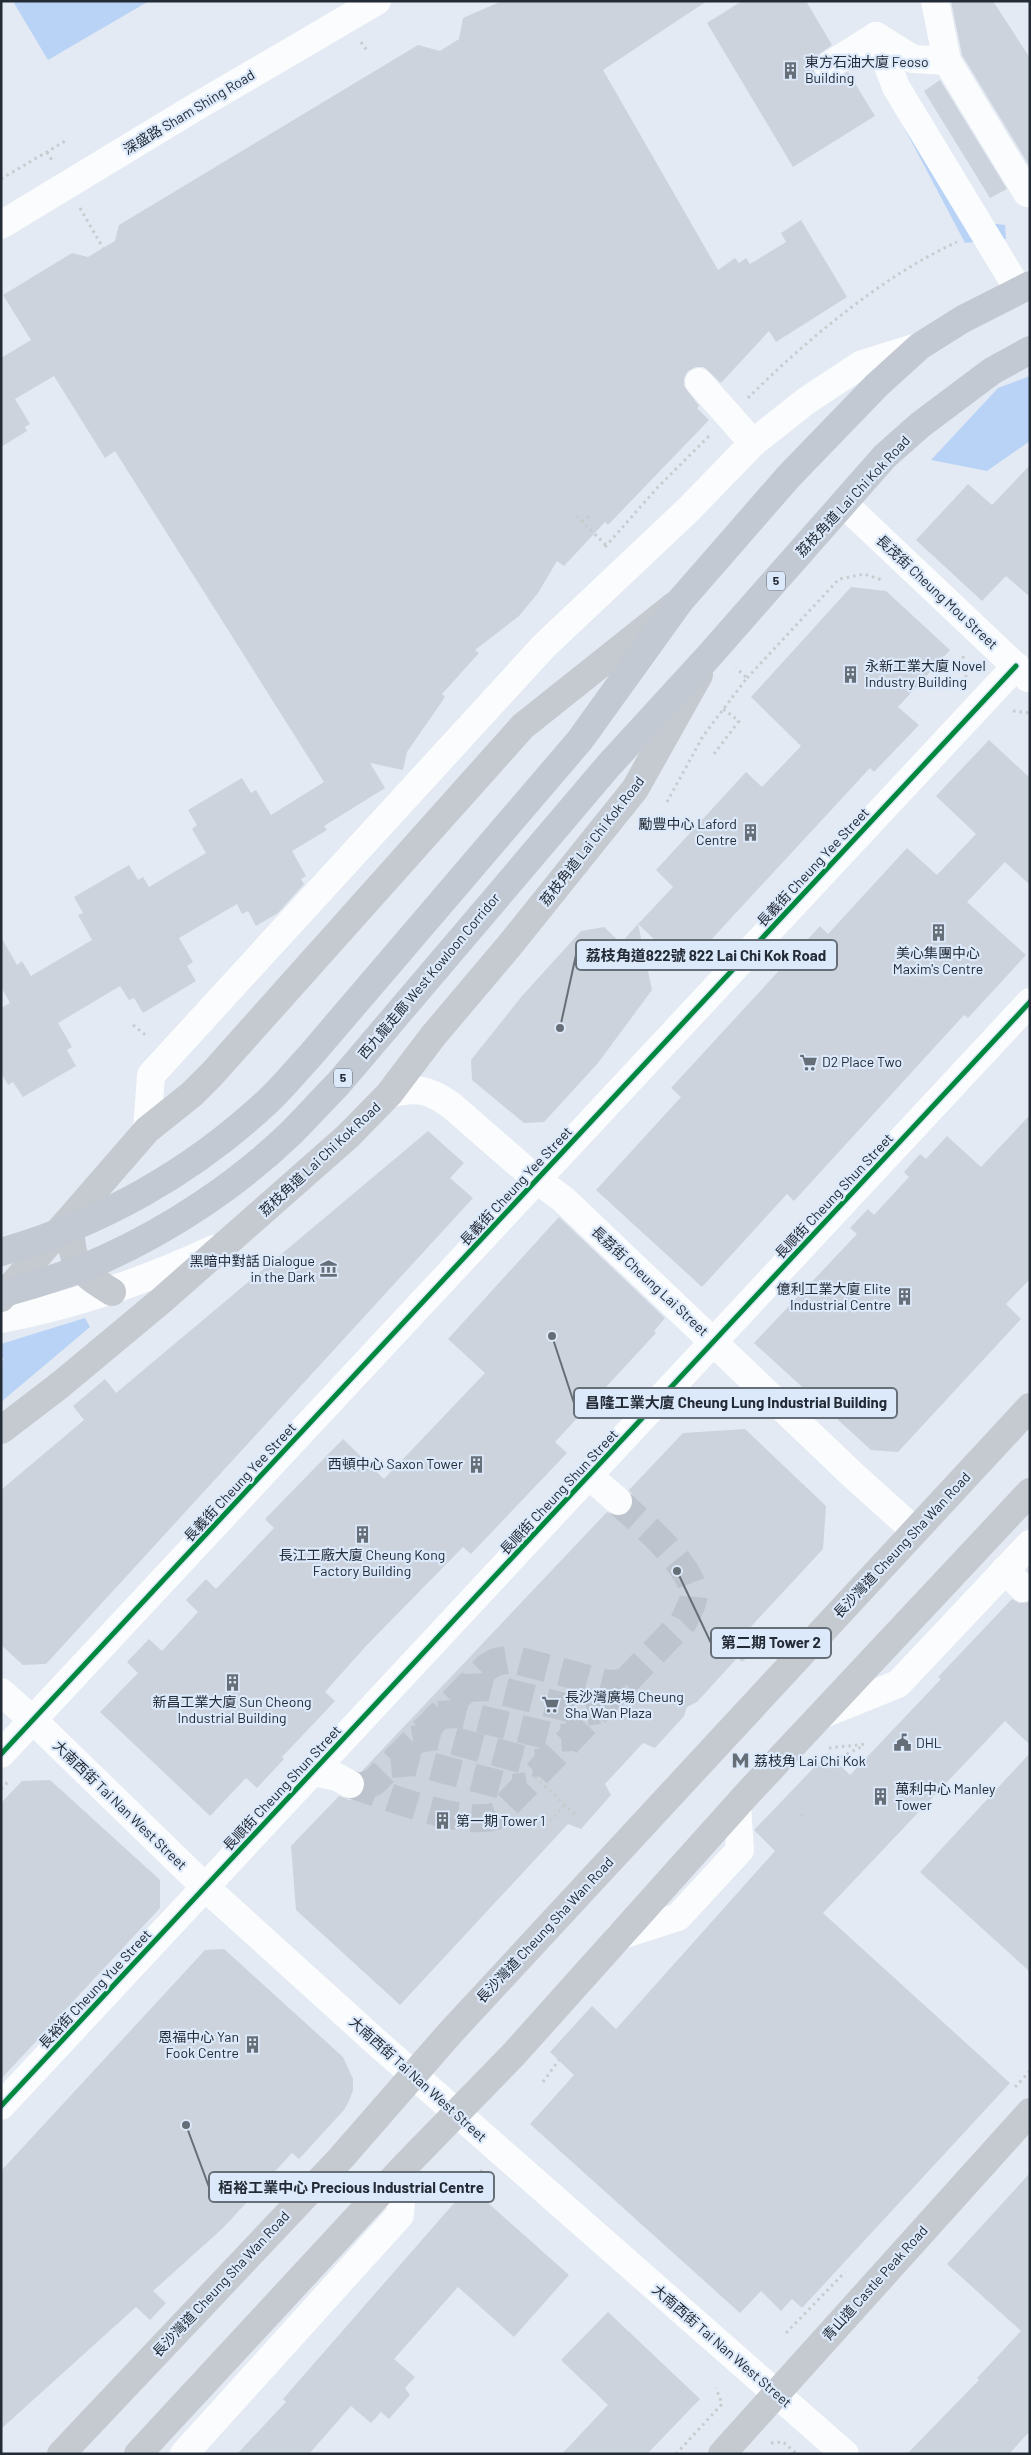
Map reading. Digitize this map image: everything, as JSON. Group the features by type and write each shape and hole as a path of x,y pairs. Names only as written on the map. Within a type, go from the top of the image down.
{"highway":[{"path":"1,1252 80,1226 125,1203 174,1174 223,1140 267,1101 309,1057 580,740 680,601 789,476 877,385 920,346 963,319 1024,287"},
{"name":"荔枝角道 Lai Chi Kok Road","path":"708,657 886,456 920,425 992,371 1030,350"},
{"name":"西九龍走廊 West Kowloon Corridor","path":"1,1294 51,1280 105,1259 157,1232 204,1202 247,1171 290,1134 344,1076 609,765 708,657"}],"main road":[{"path":"1,1298 70,1221 147,1130 192,1094 218,1066 522,726 650,622 680,601"},
{"name":"荔枝角道 Lai Chi Kok Road","path":"1,1430 67,1379 227,1244 348,1136 390,1094 433,1036 509,946 635,789 708,657"},
{"path":"70,1221 71,1249 78,1265 92,1280 112,1292"},
{"name":"長沙灣道 Cheung Sha Wan Road","path":"61,2454 341,2158 413,2074 914,1530 1030,1407"},
{"path":"138,2454 403,2168 514,2054 737,1806 826,1713 1030,1492"},
{"name":"青山道 Castle Peak Road","path":"722,2454 1030,2112"}],"street":[{"name":"深盛路 Sham Shing Road","path":"1,225 194,108 377,1"},
{"path":"935,1 947,61 1027,193"},
{"path":"876,36 913,59 947,61"},
{"path":"828,66 876,36"},
{"path":"876,36 896,87 1024,287"},
{"path":"147,1130 152,1075 544,646 689,510 754,443 806,402 862,364 920,346"},
{"path":"699,382 754,443"},
{"name":"長茂街 Cheung Mou Street","path":"844,504 1023,673"},
{"name":"長義街 Cheung Yee Street","path":"33,1720 537,1180 1023,673"},
{"name":"長順街 Cheung Shun Street","path":"205,1887 1030,1002"},
{"name":"長荔街 Cheung Lai Street","path":"390,1094 406,1090 426,1090 438,1096 537,1180 563,1199 860,1482 914,1530"},
{"path":"1,1243 70,1221"},
{"name":"荔枝角道 Lai Chi Kok Road","path":"1,1319 64,1306 112,1292 167,1271 227,1244"},
{"path":"589,1476 618,1501"},
{"path":"826,1713 898,1684 1014,1579 1030,1544"},
{"name":"大南西街 Tai Nan West Street","path":"1,1692 33,1720 205,1887 413,2074 845,2454"},
{"path":"1,1754 33,1720"},
{"path":"314,1772 337,1777 350,1784"},
{"name":"長裕街 Cheung Yue Street","path":"1,2106 205,1887"},
{"path":"184,2454 400,2215 403,2168"}],"path":[{"path":"1,179 67,140"},
{"path":"582,522 591,514"},
{"path":"747,678 839,579 864,574 889,582"},
{"path":"963,651 966,679"},
{"path":"714,754 739,721 723,708"},
{"path":"1013,711 1030,713"},
{"path":"667,802 703,736"},
{"path":"133,1025 150,1039"},
{"path":"825,1749 866,1744 835,1760"},
{"path":"535,1777 577,1816"},
{"path":"545,1826 566,1804"},
{"path":"543,2082 559,2060"},
{"path":"676,2454 722,2404 716,2388"},
{"path":"784,2442 796,2454"}],"shaded area":[{"path":"16,1 149,1 48,60 14,3"},
{"path":"889,99 962,220 1005,225 1006,239 965,243"},
{"path":"1030,376 1030,441 987,471 931,460 998,388"},
{"path":"85,1318 90,1327 1,1402 1,1363 4,1359 1,1357 1,1344"}],"building":[{"path":"502,1 707,1 603,70 718,270 735,258 739,263 746,258 750,264 786,242 781,233 801,220 847,297 776,342 769,331 721,383 704,367 696,367 688,371 684,378 684,386 699,406 697,408 709,420 608,525 605,522 564,566 557,561 538,593 519,616 475,650 479,653 442,694 445,697 407,752 403,770 370,763 385,788 324,826 327,830 292,851 306,876 301,879 304,884 278,913 256,926 248,911 242,914 237,904 179,938 193,962 187,966 196,981 143,1013 134,998 129,1000 120,986 58,1023 72,1047 67,1050 76,1066 23,1097 13,1082 8,1085 1,1073 1,1008 10,1003 1,987 1,937 17,965 22,961 31,976 92,940 78,915 83,913 74,897 129,865 138,880 143,877 149,887 206,853 192,829 197,825 188,810 242,778 251,793 256,790 271,815 324,782 115,451 105,458 54,376 15,399 30,424 25,427 27,431 1,447 1,358 31,340 3,295 72,253 88,257 115,241 119,225 418,45 440,51 459,39 463,18"},
{"name":"東方石油大廈 Feoso Building","path":"742,1 806,1 832,45 814,58 812,66 815,74 820,80 829,82 848,72 875,116 793,167 707,23"},
{"path":"951,1 993,1 1030,58 1030,167 962,55"},
{"path":"940,80 1007,189 990,198 924,91"},
{"path":"1030,465 1030,597 1006,576 982,601 916,540 968,484 992,505"},
{"path":"851,587 886,591 950,650 898,707 919,725 874,772 870,768 685,968 638,924 673,887 656,870 746,772 762,787 801,746 751,697"},
{"path":"989,740 1030,778 1030,885 1005,862 967,902 1026,955 968,1018 964,1015 794,1201 787,1194 702,1287 596,1190 681,1097 671,1088 820,926 828,934 907,848 937,875 976,834 936,796"},
{"path":"638,924 652,990 598,1063 544,1122 524,1123 472,1080 471,1060 522,996 581,931 604,927 621,943"},
{"name":"億利工業大廈 Elite Industrial Centre","path":"1030,1115 1030,1279 1006,1304 1021,1319 898,1452 871,1450 754,1343 857,1234 850,1228 868,1209 874,1215 909,1177 904,1172 920,1154 926,1159 947,1136 981,1167"},
{"path":"428,1131 464,1163 450,1178 473,1198 46,1664 23,1665 1,1645 1,1490 84,1420 73,1406 105,1379 116,1393"},
{"path":"559,1217 665,1318 654,1331 656,1333 555,1442 567,1453 471,1554 463,1547 366,1646 325,1692 335,1701 282,1757 284,1759 257,1788 246,1778 210,1816 100,1712 138,1673 127,1662 149,1639 162,1651 198,1612 186,1600 206,1579 216,1589 274,1528 265,1519 343,1439 384,1479 485,1373 448,1339"},
{"name":"長沙灣廣場 Cheung Sha Wan Plaza","path":"745,1429 826,1506 823,1549 746,1632 759,1648 742,1662 738,1657 697,1702 687,1707 684,1716 655,1748 643,1743 605,1784 611,1795 581,1829 568,1824 400,2005 296,1910 291,1846 339,1796 350,1800 359,1797 366,1784 360,1773 607,1512 616,1516 624,1516 629,1512 633,1503 633,1495 629,1490 683,1433"},
{"path":"1012,1599 1019,1603 1030,1602 1030,1745 1005,1721 823,1913 1010,2083 802,2308 792,2299 781,2311 761,2291 740,2313 530,2124 574,2075 550,2052 592,2006 616,2029 775,1851 754,1830 828,1753 850,1775 941,1679 938,1677"},
{"path":"1030,1753 1030,1972 920,1872"},
{"path":"50,1780 160,1880 160,1908 1,2079 1,1803 22,1781"},
{"path":"224,1949 343,2057 353,2079 353,2090 349,2101 344,2110 299,2159 292,2153 223,2228 153,2291 166,2303 150,2320 136,2307 1,2429 1,2171 205,1950"},
{"path":"1030,2173 1030,2431 1009,2454 907,2454 979,2380 977,2378 1021,2331 947,2264"},
{"path":"469,2186 569,2275 514,2337 458,2287 394,2359 415,2377 405,2388 410,2395 389,2419 381,2412 371,2423 351,2406 309,2454 237,2454 286,2402 283,2399"},
{"path":"608,2312 700,2399 647,2454 562,2454 608,2405 561,2360"}],"tunnel":[{"path":"350,1784 444,1814 481,1818 496,1816 684,1621 693,1600 693,1588 687,1575 666,1547 618,1501"},
{"path":"361,1787 374,1782 487,1667 496,1662 512,1659 608,1684 625,1683"},
{"path":"464,1688 486,1687 584,1712 599,1710"},
{"path":"438,1715 460,1714 558,1738 573,1737"},
{"path":"413,1740 436,1736 536,1763 550,1761"},
{"path":"391,1764 414,1762 514,1788 527,1786"}],"cycle path":[{"path":"1,1754 1016,666"},
{"path":"1,2106 1030,1002"}],"place":[{"name":"東方石油大廈 Feoso Building","path":"791,70"},
{"name":"永新工業大廈 Novel Industry Building","path":"851,674"},
{"name":"勵豐中心 Laford Centre","path":"751,832"},
{"name":"美心集團中心 Maxim's Centre","path":"938,933"},
{"name":"荔枝角道822號 822 Lai Chi Kok Road","path":"560,1028"},
{"name":"D2 Place Two","path":"808,1062"},
{"name":"黑暗中對話 Dialogue in the Dark","path":"329,1269"},
{"name":"億利工業大廈 Elite Industrial Centre","path":"905,1297"},
{"name":"昌隆工業大廈 Cheung Lung Industrial Building","path":"552,1336"},
{"name":"西頓中心 Saxon Tower","path":"477,1464"},
{"name":"長江工廠大廈 Cheung Kong Factory Building","path":"362,1535"},
{"name":"第二期 Tower 2","path":"677,1571"},
{"name":"新昌工業大廈 Sun Cheong Industrial Building","path":"232,1682"},
{"name":"長沙灣廣場 Cheung Sha Wan Plaza","path":"551,1705"},
{"name":"DHL","path":"902,1743"},
{"name":"荔枝角 Lai Chi Kok","path":"740,1761"},
{"name":"萬利中心 Manley Tower","path":"881,1797"},
{"name":"第一期 Tower 1","path":"442,1821"},
{"name":"恩福中心 Yan Fook Centre","path":"253,2045"},
{"name":"栢裕工業中心 Precious Industrial Centre","path":"186,2125"}]}
